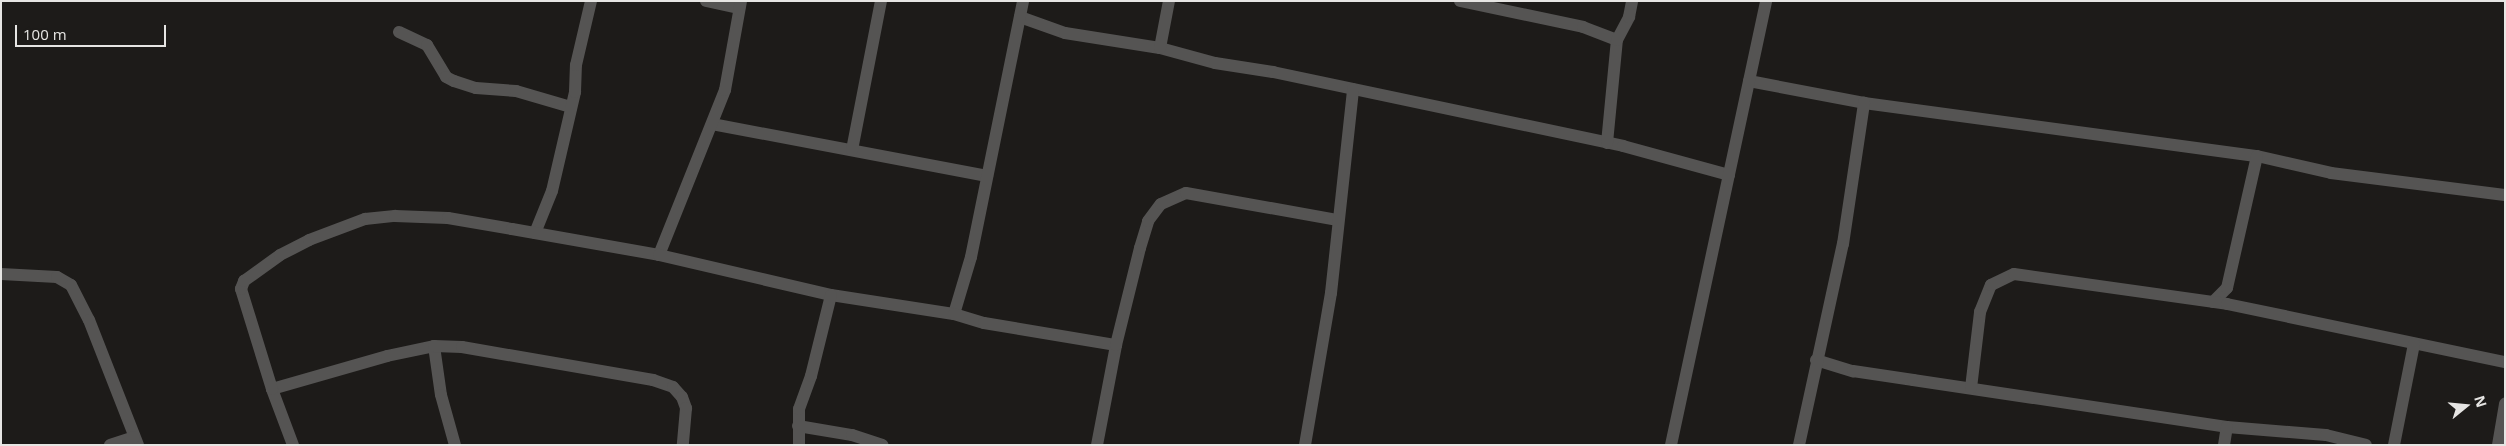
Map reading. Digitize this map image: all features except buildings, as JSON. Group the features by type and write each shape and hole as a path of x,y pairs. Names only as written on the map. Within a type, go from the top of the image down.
{"street":[{"path":"535,233 552,191 571,107 576,65 591,1"},
{"path":"660,255 725,90 740,5 706,1"},
{"path":"852,150 881,1"},
{"path":"954,314 971,258 1023,1"},
{"path":"1160,48 1169,1"},
{"path":"1460,1 1583,27 1617,40"},
{"path":"1607,144 1617,40 1629,17 1632,1"},
{"path":"1671,445 1766,1"},
{"path":"1020,17 1065,33 1160,48 1215,63 1353,89 1607,144 1729,174"},
{"path":"399,32 427,45 446,77 454,81 476,88 516,91 571,107"},
{"path":"1749,81 1864,103 2257,156 2331,173 2505,195"},
{"path":"1305,445 1331,293 1337,220 1353,89"},
{"path":"1798,445 1843,244 1864,103"},
{"path":"712,124 987,176"},
{"path":"2212,302 2227,288 2257,156"},
{"path":"1096,445 1112,376 1116,345 1148,221 1161,204 1174,195 1186,193 1337,220"},
{"path":"294,445 272,389 241,289 244,281 280,255 309,240 365,219 394,216 448,218 660,255 831,295 954,314 984,323 1116,345"},
{"path":"1,274 57,277 70,285 89,320 136,441 110,445"},
{"path":"1971,388 1980,312 1990,285 2006,276 2052,277 2212,302 2505,362"},
{"path":"2227,288 2237,307"},
{"path":"799,445 799,409 811,376 831,295"},
{"path":"2394,445 2414,344"},
{"path":"272,389 434,346 547,360 653,380 673,387 682,397 686,408 683,445"},
{"path":"434,346 441,395 455,445"},
{"path":"1816,360 1852,371 2227,427 2326,435 2366,445"},
{"path":"2498,445 2505,404"},
{"path":"798,426 852,435 882,445"},
{"path":"2224,445 2227,427"}]}
